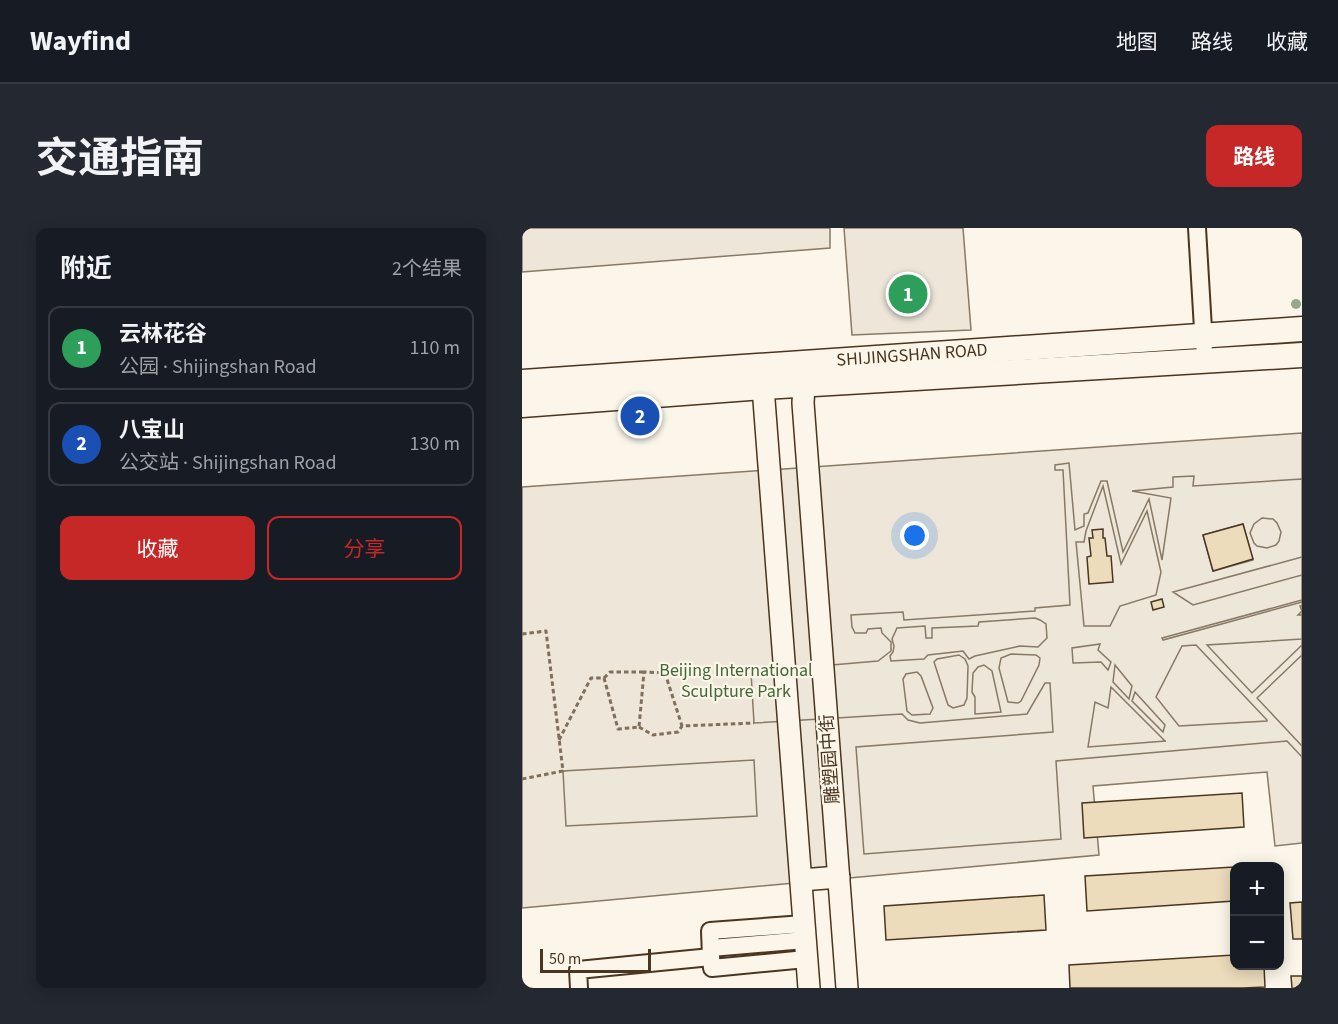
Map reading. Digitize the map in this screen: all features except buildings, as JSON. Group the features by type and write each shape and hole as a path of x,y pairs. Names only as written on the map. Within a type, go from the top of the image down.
{"highway":[{"name":"SHIJINGSHAN ROAD","path":"522,382 1302,329"},
{"name":"SHIJINGSHAN ROAD","path":"522,405 763,387 1302,355"}],"main road":[{"name":"雕塑园中街","path":"804,386 803,403 847,988"},
{"path":"763,387 809,988"},
{"path":"801,880 839,877"}],"street":[{"path":"1197,228 1205,362"},
{"path":"579,988 578,970 805,941"}],"path":[{"path":"522,634 546,631 563,771 522,779"},
{"path":"560,740 591,678 604,678 610,672 665,673 682,726"},
{"path":"639,727 644,672"},
{"path":"604,678 618,729 639,727 653,735 678,732 682,726"},
{"path":"682,726 754,723"}],"green space":[{"path":"522,228 830,228 830,248 522,272"},
{"path":"844,228 963,228 971,330 852,335"},
{"name":"Beijing International Sculpture Park","path":"1302,433 1302,843 1275,846 1267,772 1093,786 1099,855 522,908 522,487"}],"shaded area":[{"path":"1069,463 1075,530 1084,526 1084,514 1088,513 1101,481 1107,481 1123,552 1149,499 1162,560 1171,498 1132,491 1173,487 1173,477 1194,476 1193,486 1302,479 1302,557 1173,592 1193,605 1302,575 1302,600 1162,638 1163,640 1302,602 1300,606 1302,611 1298,615 1302,615 1302,639 1207,645 1252,693 1302,645 1302,655 1257,698 1302,746 1302,757 1287,741 1056,761 1061,839 864,854 856,747 1053,732 1050,683 1045,683 1027,714 920,723 908,720 902,714 754,723 751,672 878,661 891,651 891,642 882,633 881,628 868,629 866,633 855,633 851,615 903,612 904,620 1035,611 1035,608 1070,605 1063,470 1055,470 1055,465","holes":["1103,486 1121,564 1147,511 1161,572 1156,595 1120,606 1110,626 1084,626 1076,542 1084,542","1262,518 1273,519 1281,532 1276,545 1267,548 1254,543 1250,533 1254,524","1243,524 1253,560 1213,571 1203,535","1035,618 1046,624 1047,638 1038,647 1020,646 969,659 963,651 928,655 924,659 891,661 890,656 894,646 892,639 897,628 925,626 926,638 932,638 932,628 978,626 979,622","1100,644 1098,650 1111,662 1108,670 1101,662 1073,663 1072,648","1196,645 1267,720 1179,726 1156,697 1182,646","1011,654 1036,655 1040,658 1039,665 1018,703 1008,702 999,668 1001,658","959,655 965,659 968,666 967,698 964,705 953,708 948,705 934,662 937,659","984,665 992,671 1001,712 975,714 975,697 972,692 973,673 978,667","1115,665 1132,686 1129,699 1113,682","917,672 921,676 933,708 930,714 912,715 907,711 903,679 906,674","1111,687 1166,741 1088,747 1095,702 1108,708","1135,692 1165,725 1163,732 1132,701"]},
{"path":"754,760 757,816 566,826 563,771"}],"place":[{"name":"云林花谷","path":"908,294"},
{"name":"八宝山","path":"640,416"}]}
